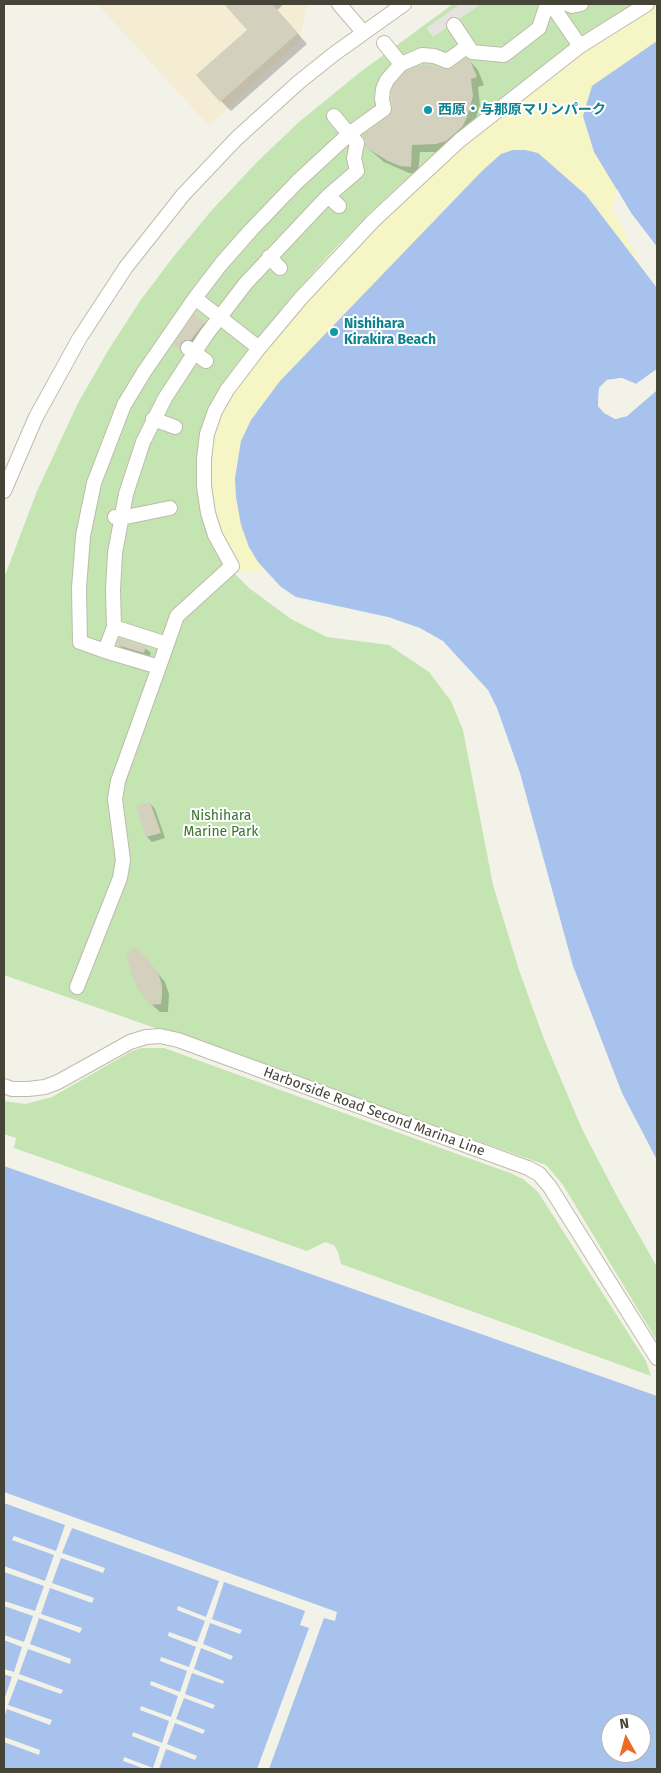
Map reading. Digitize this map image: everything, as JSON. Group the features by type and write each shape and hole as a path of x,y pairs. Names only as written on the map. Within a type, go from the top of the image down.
{"street":[{"path":"339,4 363,32"},
{"path":"4,490 36,417 74,348 107,295 152,233 183,195 237,138 299,82 363,32 404,4"},
{"path":"454,25 472,52 504,54 540,28 546,7 550,4 580,46"},
{"path":"567,4 572,6 582,4"},
{"path":"77,987 120,878 123,860 115,799 118,781 177,616 232,566 215,535 208,513 204,486 204,459 208,434 216,411 227,390 259,348 337,259 416,179 460,140 580,46 647,4"},
{"path":"384,43 400,64"},
{"path":"159,667 80,642 79,588 82,536 94,483 124,404 195,298 221,264 298,181 349,134 384,108 382,99 383,89 387,80 400,64 422,55 434,56 448,61 468,46"},
{"path":"105,651 114,627 115,553 118,517 137,450 168,387 191,350 219,317 244,281 269,258 296,224 356,171 354,158 358,143 334,116"},
{"path":"328,196 339,206"},
{"path":"269,258 280,268"},
{"path":"195,298 259,348"},
{"path":"191,350 206,362"},
{"path":"153,419 175,427"},
{"path":"118,517 170,508"},
{"path":"114,627 167,644"},
{"name":"Harborside Road Second Marina Line","path":"4,1086 12,1089 45,1087 58,1082 130,1042 146,1036 160,1036 178,1040 528,1168 539,1174 550,1187 657,1358"}],"shaded area":[{"path":"97,4 307,4 299,42 209,126"},
{"path":"460,4 481,4 433,37 426,28"}],"green space":[{"name":"Nishihara Marine Park","path":"453,4 641,4 456,141 433,155 371,212 288,301 233,572 249,588 291,619 327,637 389,645 429,672 451,701 463,730 493,885 519,970 544,1039 582,1129 657,1267 657,1341 563,1185 546,1165 4,975 4,578 37,491 78,403 109,349 140,301 211,211 258,161 299,122 359,73"},
{"path":"142,1048 164,1048 523,1179 538,1192 646,1361 651,1376 341,1264 334,1245 325,1242 307,1251 14,1148 16,1138 4,1134 4,1101 25,1104 52,1097 132,1051"}],"sand":[{"path":"641,4 657,4 657,189 631,213 617,190 612,208 643,270 657,288 265,571 233,572 212,539 206,419 218,391 235,366 288,301 330,254 371,212 433,155 456,141"}],"water":[{"path":"657,41 657,247 631,213 594,152 583,116 592,86"},
{"path":"513,150 538,153 586,195 657,288 657,369 636,384 622,378 607,380 599,388 598,406 615,419 627,416 657,390 657,1160 622,1093 573,966 520,773 497,708 488,690 443,641 420,628 388,617 296,597 281,587 258,562 249,547 241,525 236,497 235,478 241,441 251,420 280,381 482,171 501,154"},
{"path":"4,1166 657,1396 657,1769 4,1769"}],"pier":[{"path":"617,189 631,213 657,247 657,250 629,214 616,193"},
{"path":"657,369 657,372 637,387 622,380 608,382 601,390 600,405 605,411 615,417 625,414 657,388 627,416 615,419 604,413 598,406 599,388 607,380 622,378 636,384"},
{"path":"4,1492 337,1612 335,1621 324,1618 269,1769 257,1769 309,1628 300,1625 305,1611 224,1582 212,1619 242,1630 240,1634 210,1623 203,1644 233,1656 231,1660 201,1648 194,1669 224,1681 223,1684 192,1673 185,1694 215,1705 213,1709 184,1698 176,1719 205,1730 203,1734 175,1723 167,1744 197,1756 195,1760 166,1749 159,1769 145,1769 123,1761 124,1757 153,1768 160,1747 132,1736 133,1732 162,1743 169,1721 140,1710 141,1706 171,1717 178,1696 150,1685 151,1681 180,1692 187,1671 160,1661 161,1657 189,1667 196,1647 168,1636 169,1632 197,1642 205,1621 177,1610 178,1606 206,1617 219,1581 72,1528 62,1553 105,1568 103,1573 61,1558 52,1583 94,1598 92,1603 50,1588 41,1614 82,1628 80,1633 39,1618 30,1644 71,1659 70,1664 28,1649 19,1674 63,1690 61,1694 18,1679 8,1705 52,1720 50,1725 7,1709 4,1717 4,1700 12,1677 4,1674 4,1669 14,1672 22,1647 4,1640 4,1635 24,1642 33,1616 4,1606 4,1601 35,1611 44,1586 4,1572 4,1566 45,1581 54,1555 12,1540 14,1536 56,1551 65,1525 4,1503"},
{"path":"4,1737 40,1750 39,1755 4,1742"}],"building":[{"path":"224,4 272,4 298,33 220,102 196,75 247,30"},
{"name":"西原・与那原マリンパーク","path":"466,58 470,60 477,77 471,79 473,96 462,127 446,141 436,144 412,145 411,167 400,166 388,161 365,147 366,141 362,135 392,113 392,91 394,85 406,71 423,64 449,70"},
{"path":"194,314 205,322 191,340 185,340 181,343 180,350 173,345"},
{"path":"119,638 146,646 144,653 117,645"},
{"path":"150,802 161,833 146,837 136,806"},
{"path":"134,947 147,958 158,973 162,985 161,1004 150,1005 138,989 126,955"}],"place":[{"name":"西原・与那原マリンパーク","path":"428,110"},
{"name":"Nishihara Kirakira Beach","path":"334,332"}]}
